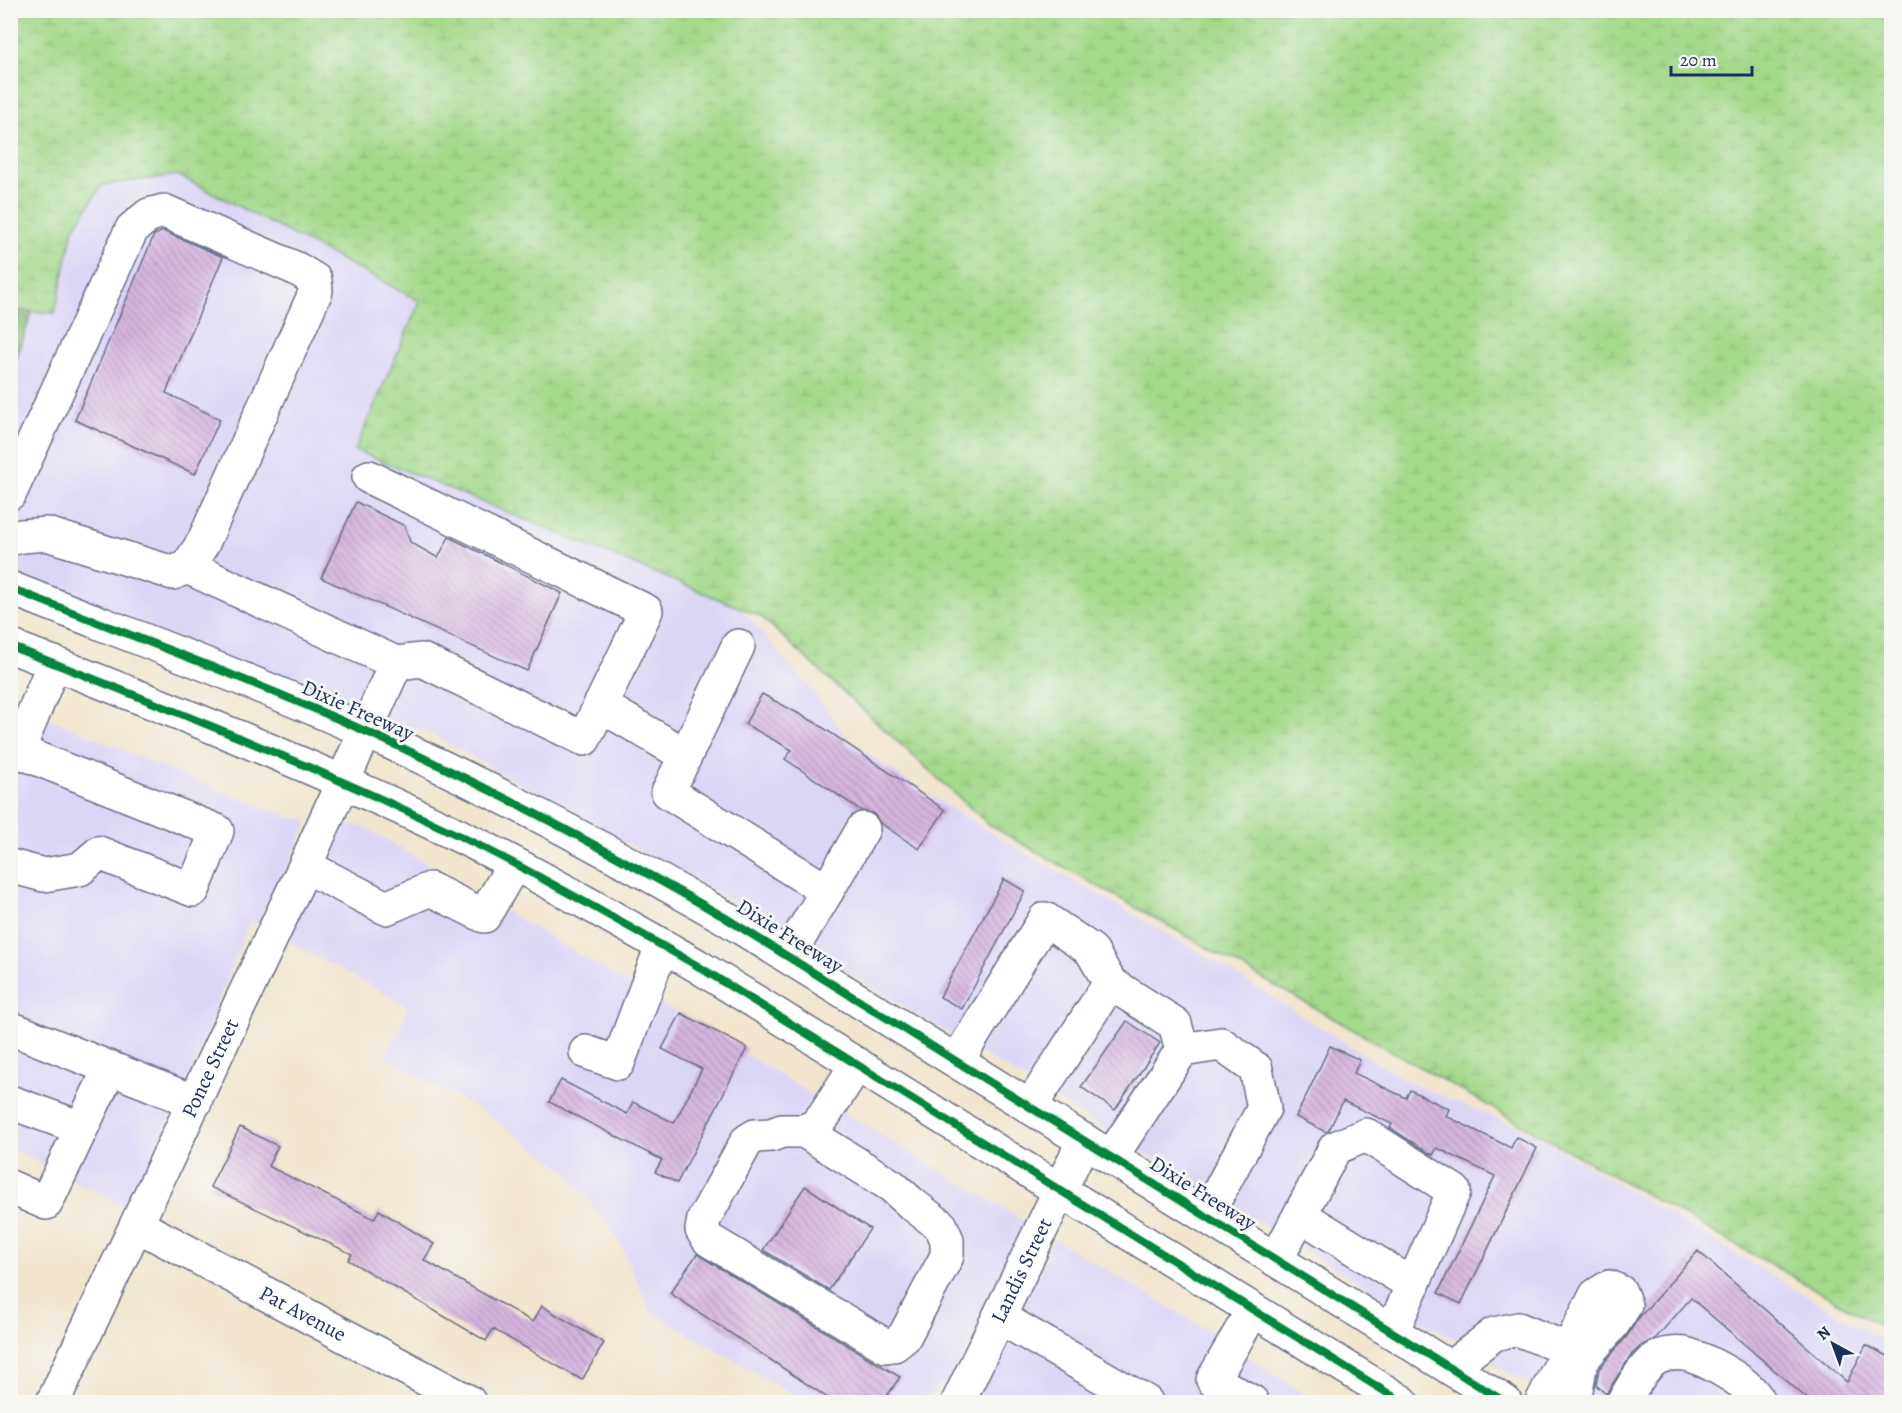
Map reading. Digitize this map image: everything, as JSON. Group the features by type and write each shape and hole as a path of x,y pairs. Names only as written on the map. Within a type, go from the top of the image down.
{"main road":[{"path":"10,493 132,228 148,215 164,211 297,269 315,280 316,291 223,500 203,543 187,567 173,573 47,534 10,539"},
{"path":"187,567 396,663 422,660 584,739 646,611 369,477"},
{"name":"Dixie Freeway","path":"10,588 221,671 364,731 511,800 616,855 788,956 1505,1402"},
{"path":"10,646 198,719 344,782 478,845 589,904 696,965 858,1064 1402,1402"},
{"path":"738,646 668,792 827,891"},
{"path":"10,866 44,875 80,869 99,853 193,890 217,831 14,761 54,663"},
{"name":"Ponce Street","path":"53,1402 344,782 364,731 396,663"},
{"path":"600,705 686,755"},
{"path":"788,956 863,829"},
{"path":"305,866 386,908 430,889 484,916 514,864"},
{"path":"957,1061 1045,919 1091,950 1110,983 1175,1024 1182,1050 1221,1044 1256,1068 1264,1108 1206,1216"},
{"path":"586,1052 618,1063 662,946"},
{"path":"1030,1107 1110,983"},
{"path":"10,1028 195,1102"},
{"name":"Landis Street","path":"958,1402 1061,1190 1182,1050"},
{"path":"804,1131 892,1186 941,1226 947,1240 947,1256 904,1337 894,1345 886,1346 866,1335 710,1240 702,1230 704,1219 747,1141 755,1136 771,1135 782,1131 804,1131 815,1125 825,1114 858,1064"},
{"path":"10,1186 46,1203 110,1068"},
{"path":"10,1102 81,1128"},
{"path":"1276,1260 1335,1148 1366,1135 1454,1191 1392,1332"},
{"path":"1300,1215 1413,1285"},
{"name":"Pat Avenue","path":"137,1225 469,1402"},
{"path":"1542,1402 1596,1295 1609,1287 1620,1292 1624,1305 1613,1324 1581,1361 1574,1402"},
{"path":"1252,1402 1206,1391 1253,1310"},
{"path":"999,1317 1146,1402"},
{"path":"1450,1368 1494,1334 1518,1329 1567,1349"},
{"path":"1623,1402 1646,1368 1654,1359 1665,1354 1684,1354 1708,1362 1744,1385 1758,1402"}],"shaded area":[{"path":"195,170 424,287 656,545 744,612 818,698 848,740 921,790 1033,858 1196,950 1408,1082 1537,1135 1891,1345 1891,1402 1559,1402 1322,1261 731,901 424,730 383,724 11,573 11,376 32,312 56,313 73,230 105,180"},
{"path":"39,714 164,768 289,817 309,820 260,925 250,920 192,1070 128,1209 11,1148 11,779"},
{"path":"341,824 365,827 1028,1223 948,1388 939,1383 929,1402 806,1402 650,1311 619,1240 567,1171 487,1114 386,1058 409,1007 287,940"},
{"path":"1054,1239 1208,1330 1316,1402 975,1402"}],"green space":[{"path":"11,10 1891,11 1891,1332 989,825 760,616 355,450 420,301 178,175 102,185 73,230 55,313 11,310"},
{"path":"11,310 32,312 11,376"}],"building":[{"path":"163,231 223,257 166,393 220,419 195,474 75,420 154,235"},
{"path":"356,502 405,526 410,542 438,558 449,537 562,593 527,671 321,578"},
{"path":"762,694 816,723 945,810 919,849 880,823 873,813 862,811 785,759 792,750 745,724"},
{"path":"1004,879 1025,891 962,1009 940,997"},
{"path":"681,1013 747,1048 677,1183 655,1172 662,1160 549,1102 561,1080 627,1114 633,1102 674,1123 702,1069 662,1049"},
{"path":"1127,1021 1160,1043 1115,1110 1081,1087"},
{"path":"1330,1046 1360,1060 1354,1073 1406,1098 1410,1090 1449,1109 1446,1116 1511,1148 1516,1137 1537,1148 1461,1304 1438,1293 1495,1176 1437,1148 1433,1155 1390,1128 1392,1124 1343,1101 1326,1132 1296,1117"},
{"path":"240,1127 278,1146 268,1166 374,1219 379,1210 434,1244 424,1260 533,1322 542,1306 604,1343 582,1380 493,1329 486,1341 348,1260 352,1254 210,1187"},
{"path":"805,1186 870,1229 829,1290 763,1250"},
{"path":"1698,1251 1847,1382 1866,1345 1892,1358 1892,1393 1887,1402 1811,1402 1691,1298 1655,1339 1632,1354 1606,1394 1596,1385 1599,1369 1627,1336 1637,1320"},
{"path":"697,1254 900,1377 883,1402 834,1402 670,1293"}],"cycle path":[{"path":"10,588 233,675 365,731 502,796 636,867 724,917 1505,1402"},
{"path":"10,646 305,765 421,817 561,888 696,965 1402,1402"}]}
